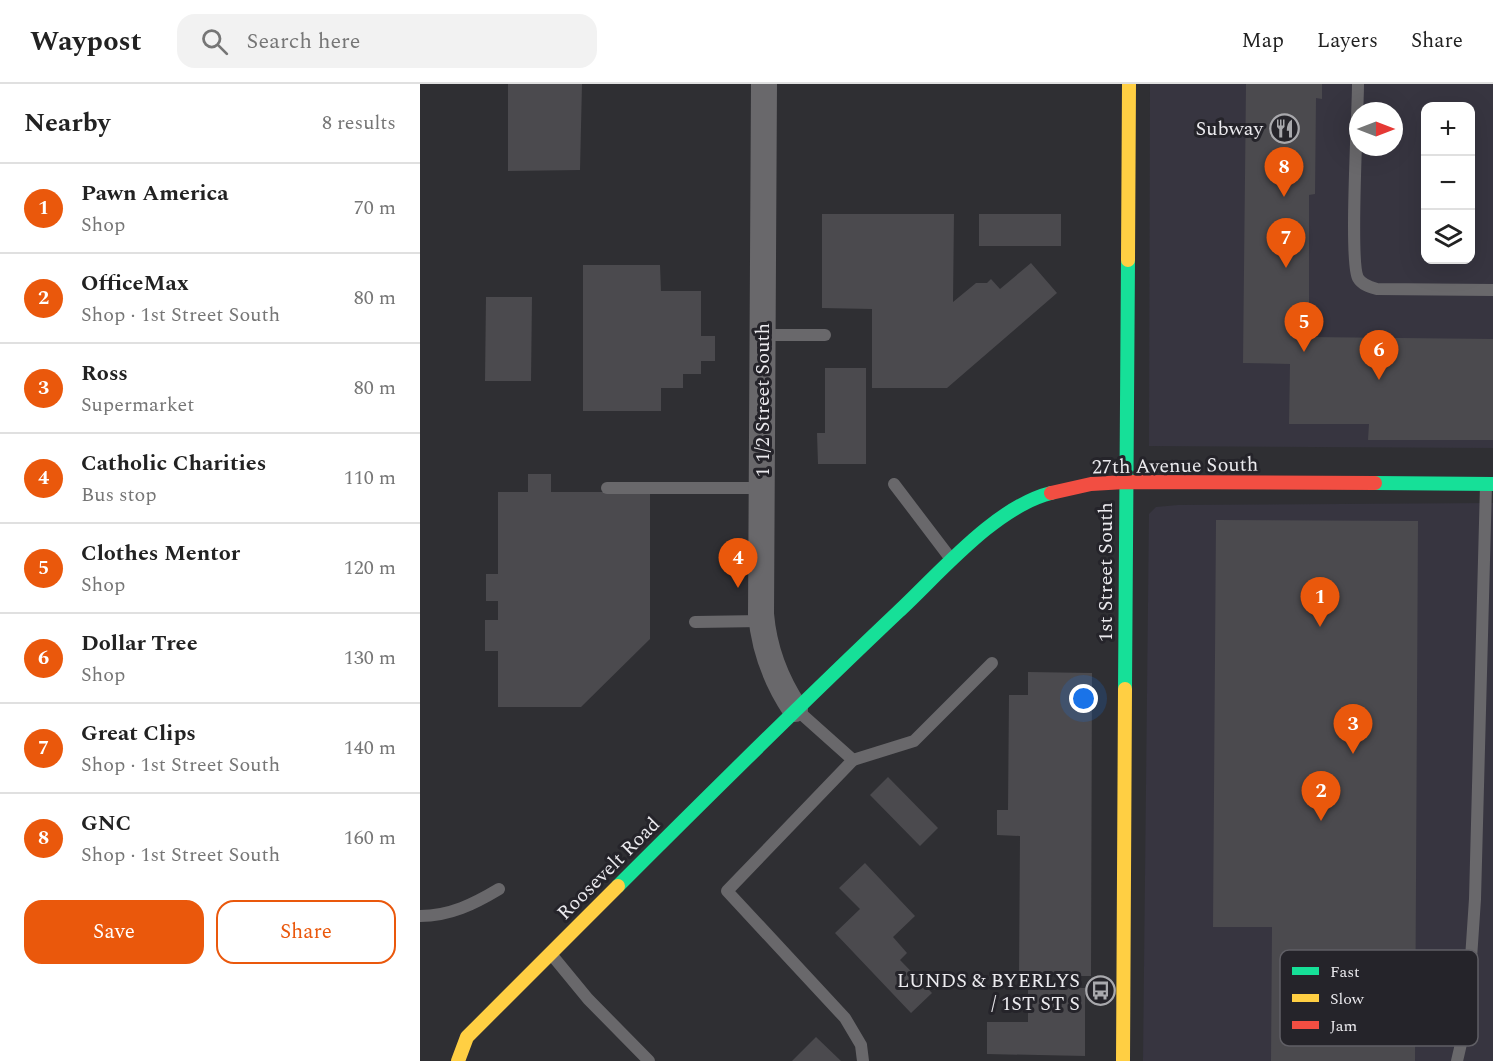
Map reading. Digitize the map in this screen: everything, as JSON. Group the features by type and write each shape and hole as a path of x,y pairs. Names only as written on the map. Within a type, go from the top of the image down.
{"street":[{"name":"1 1/2 Street South","path":"764,84 762,621 771,666 780,686 795,709"},
{"name":"1st Street South","path":"1123,1061 1129,84"},
{"name":"27th Avenue South","path":"795,709 990,526 1015,508 1036,497 1090,484 1125,482 1489,484"},
{"name":"Roosevelt Road","path":"458,1061 467,1037 795,709"}],"lane":[{"path":"1359,84 1355,247 1358,277 1364,284 1377,289 1493,290"},
{"path":"762,335 825,335"},
{"path":"894,484 953,561"},
{"path":"1472,950 1489,484"},
{"path":"607,489 761,489"},
{"path":"695,622 762,621"},
{"path":"863,1061 861,1045 845,1018 727,891 854,760 914,741 992,663"},
{"path":"795,709 854,760"},
{"path":"420,916 439,915 460,909 500,889"},
{"path":"550,953 588,999 649,1061"}],"shaded area":[{"path":"1150,84 1493,84 1493,448 1149,446"},
{"path":"1493,503 1493,1061 1143,1061 1149,514 1156,507"}],"building":[{"path":"508,84 582,84 580,170 508,171"},
{"path":"1246,84 1322,84 1322,99 1316,98 1315,194 1309,195 1309,337 1493,339 1493,440 1368,440 1369,424 1289,424 1290,364 1243,363"},
{"path":"822,214 954,214 953,302 976,283 987,283 991,279 1000,289 1031,263 1057,293 947,388 872,388 872,309 822,308"},
{"path":"979,214 1061,214 1061,246 979,246"},
{"path":"583,265 660,265 661,291 701,291 701,336 715,336 715,361 701,361 701,374 683,374 683,388 661,388 661,411 583,411"},
{"path":"486,297 532,297 531,381 485,381"},
{"path":"825,368 866,368 866,464 818,464 817,433 825,433"},
{"path":"528,474 551,474 551,492 650,492 650,639 581,707 498,707 498,651 485,651 485,620 498,620 498,601 486,601 486,574 498,574 498,492 528,492"},
{"path":"1216,520 1418,521 1416,950 1280,950 1280,1046 1415,1046 1415,1061 1271,1061 1272,927 1213,927"},
{"path":"1028,672 1092,673 1091,976 1019,976 1020,836 997,835 997,810 1008,810 1009,695 1028,695"},
{"path":"888,777 938,828 920,846 870,795"},
{"path":"865,863 915,916 893,937 907,953 900,960 932,993 911,1013 835,933 860,909 839,888"},
{"path":"1028,987 1085,988 1085,1056 987,1054 987,1022 1028,1022"},
{"path":"816,1037 841,1061 792,1061"}],"traffic: fast":[{"path":"1125,689 1128,260"},
{"path":"1375,483 1493,484"},
{"path":"618,886 969,543 1009,512 1051,493"}],"traffic: slow":[{"path":"1128,260 1129,84"},
{"path":"1123,1061 1125,689"},
{"path":"458,1061 467,1037 618,886"}],"traffic: jam":[{"path":"1051,493 1091,484 1125,482 1375,483"}],"place":[{"name":"Subway","path":"1284,128"},
{"name":"GNC","path":"1284,197"},
{"name":"Great Clips","path":"1286,268"},
{"name":"Clothes Mentor","path":"1304,352"},
{"name":"Dollar Tree","path":"1379,380"},
{"name":"Catholic Charities","path":"738,588"},
{"name":"Pawn America","path":"1320,627"},
{"name":"Ross","path":"1353,754"},
{"name":"OfficeMax","path":"1321,821"},
{"name":"LUNDS & BYERLYS / 1ST ST S","path":"1101,991"}]}
